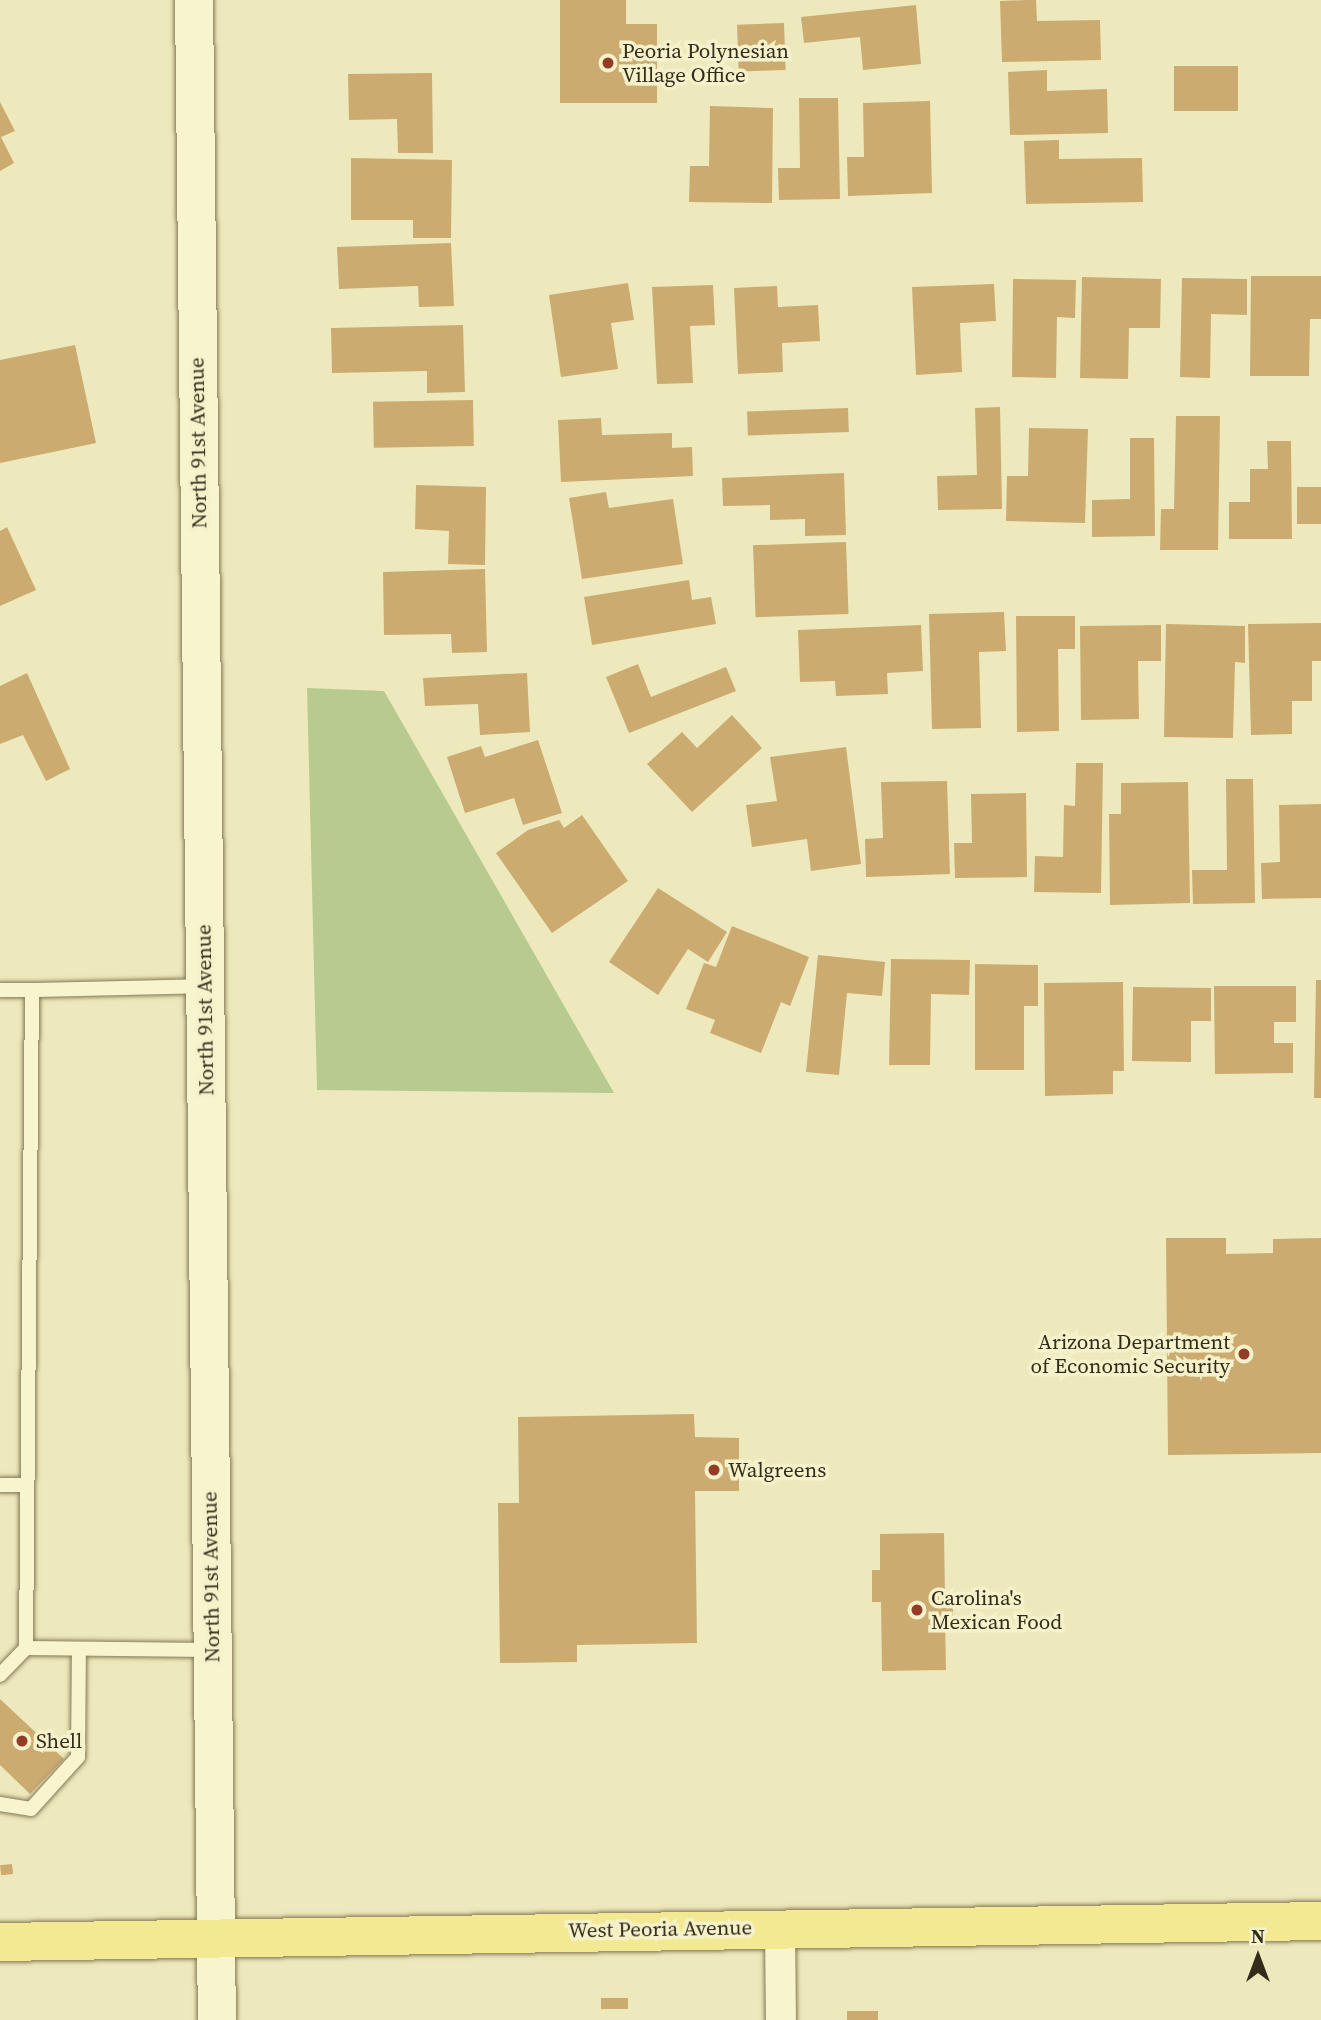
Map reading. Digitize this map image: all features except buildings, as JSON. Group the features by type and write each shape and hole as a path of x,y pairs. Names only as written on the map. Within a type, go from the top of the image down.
{"main road":[{"name":"North 91st Avenue","path":"194,0 217,2020"},
{"name":"West Peoria Avenue","path":"0,1942 780,1927 1321,1921"}],"street":[{"path":"780,1927 781,2020"}],"lane":[{"path":"0,990 204,986"},
{"path":"0,1675 26,1648 32,990"},
{"path":"0,1485 27,1485"},
{"path":"26,1648 212,1650"},
{"path":"0,1804 31,1809 78,1758 79,1649"}],"green space":[{"path":"307,688 384,691 614,1093 317,1090"}],"place":[{"name":"Peoria Polynesian Village Office","path":"608,63"},
{"name":"Arizona Department of Economic Security","path":"1244,1354"},
{"name":"Walgreens","path":"714,1470"},
{"name":"Carolina's Mexican Food","path":"917,1610"},
{"name":"Shell","path":"22,1741"}]}
